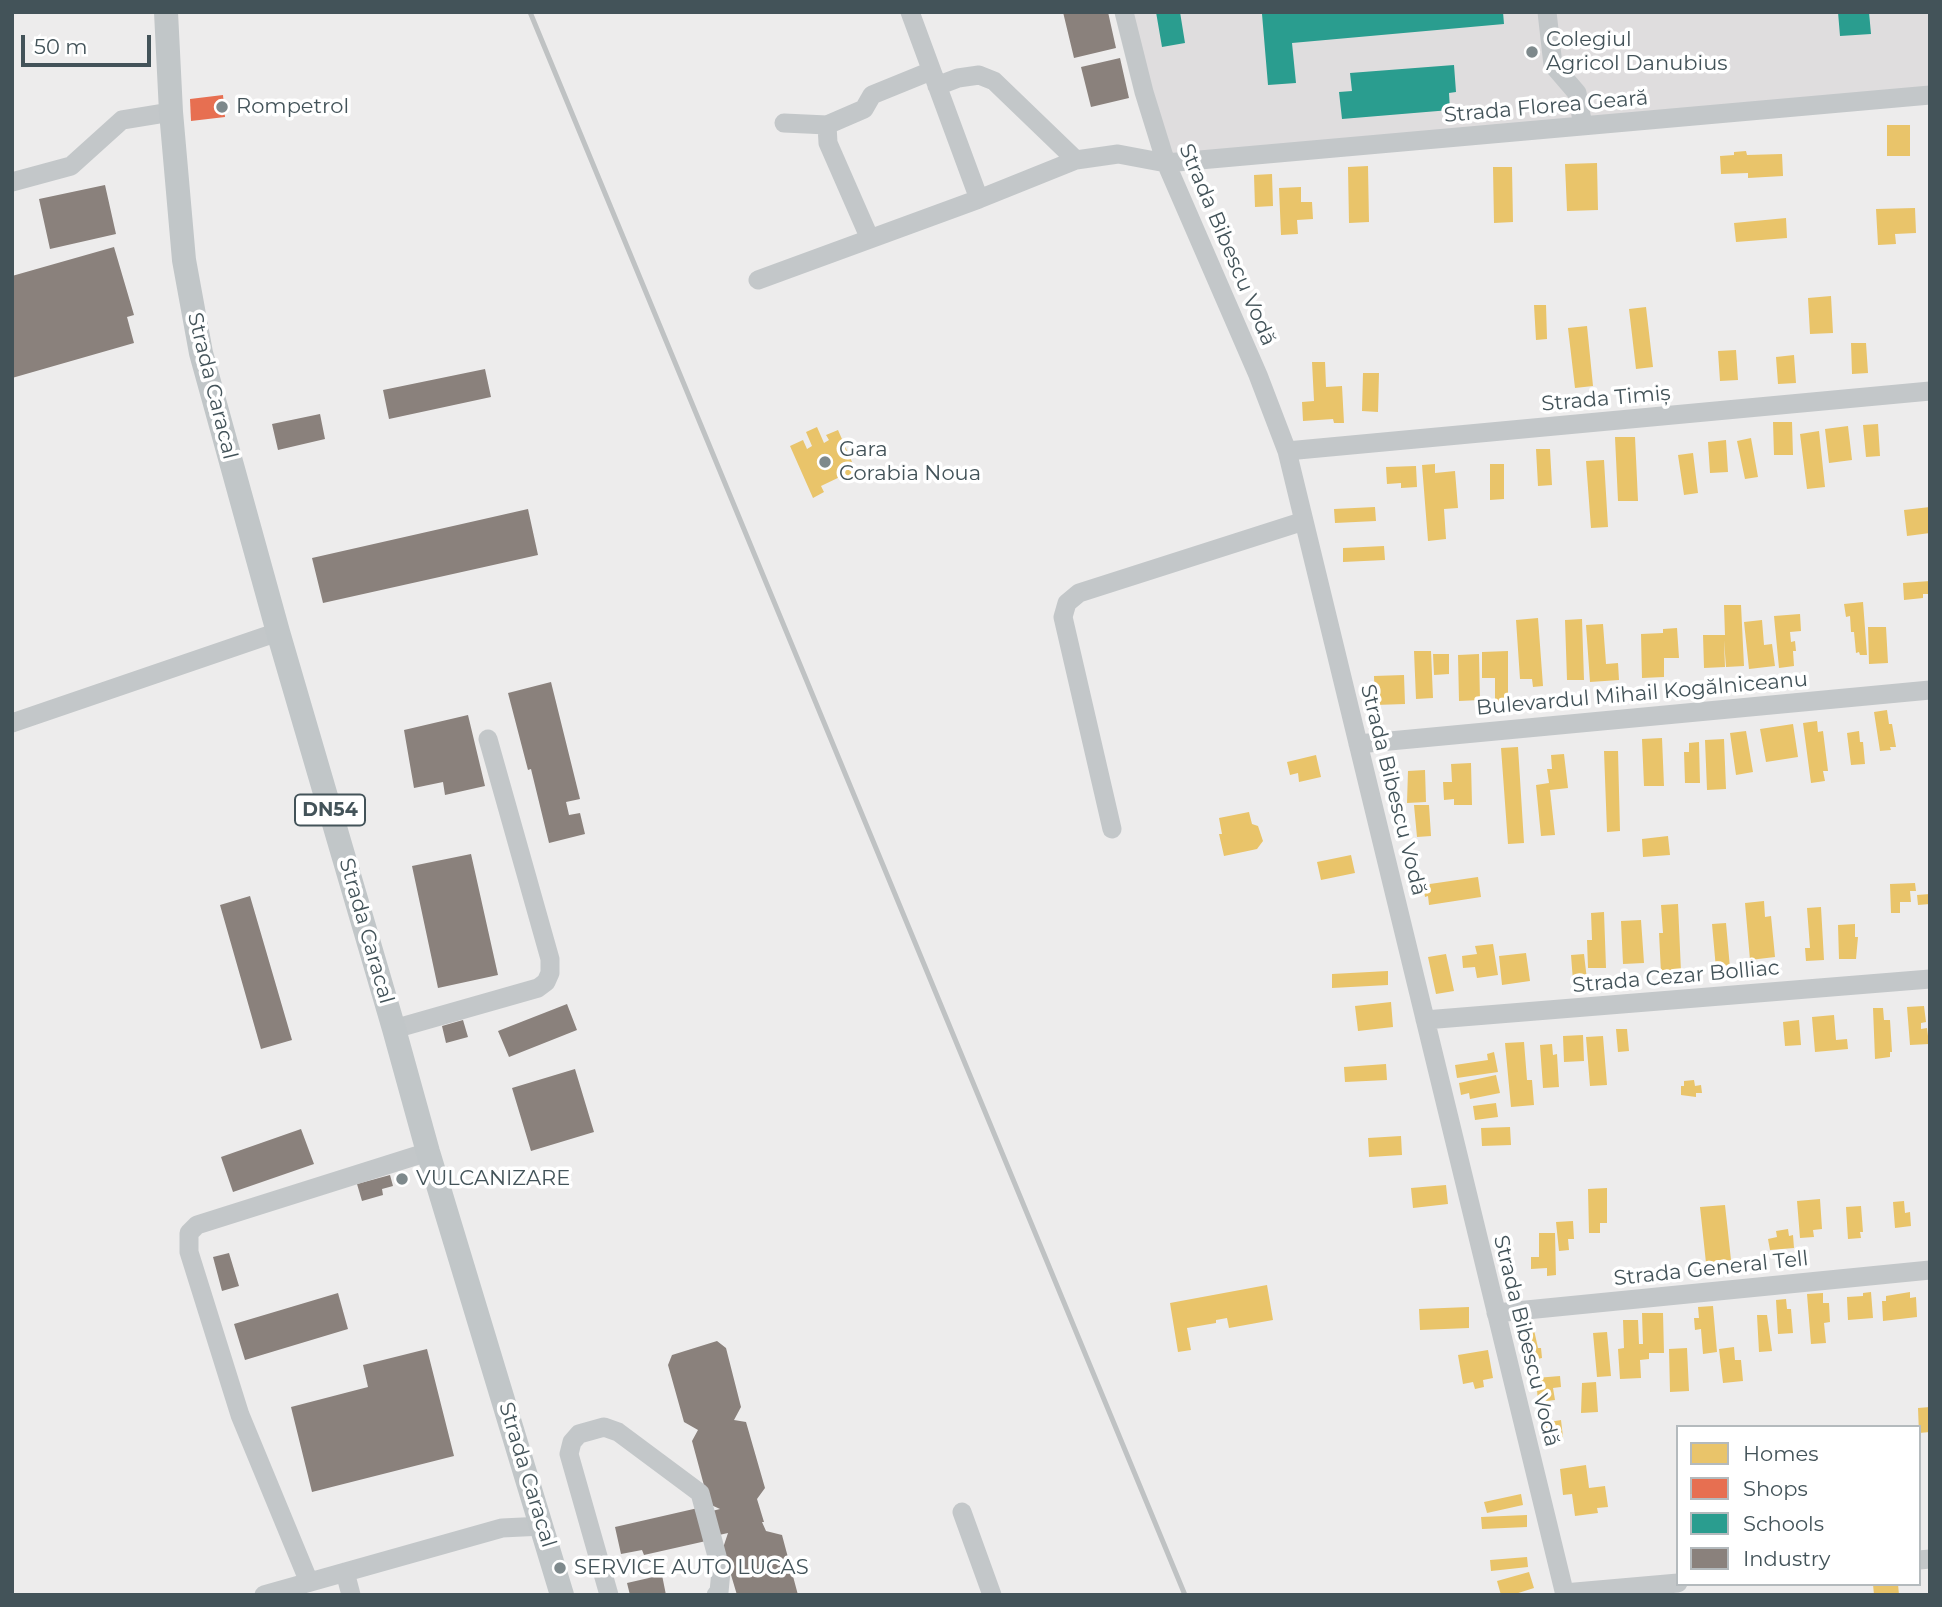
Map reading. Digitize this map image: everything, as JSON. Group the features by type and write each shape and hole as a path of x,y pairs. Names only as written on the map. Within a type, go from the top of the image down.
{"main road":[{"name":"Strada Caracal","path":"166,12 171,112 184,260 201,353 278,632 428,1152 562,1595"}],"street":[{"path":"910,12 979,199"},
{"name":"Strada Bibescu Vodă","path":"1124,12 1144,92 1166,163 1258,375 1287,451 1564,1594"},
{"path":"1547,12 1553,65 1577,93 1583,126"},
{"path":"784,123 827,125 864,109 872,95 934,78 979,75 994,81 1076,160"},
{"name":"Strada Florea Geară","path":"758,279 979,199 1076,160 1118,154 1166,163 1930,95"},
{"path":"12,182 71,166 122,120 171,112"},
{"path":"827,125 828,144 870,239"},
{"name":"Strada Timiș","path":"1287,451 1930,391"},
{"path":"1112,829 1063,617 1067,603 1079,593 1304,521"},
{"path":"12,723 278,632"},
{"name":"Bulevardul Mihail Kogălniceanu","path":"1358,744 1930,690"},
{"path":"394,1029 538,988 546,982 550,973 550,960 488,739"},
{"name":"Strada Cezar Bolliac","path":"1425,1020 1930,979"},
{"path":"309,1582 240,1415 189,1252 189,1233 197,1225 428,1152"},
{"name":"Strada General Tell","path":"1496,1313 1930,1269"},
{"path":"609,1595 569,1454 572,1442 579,1434 604,1427 618,1432 700,1493 721,1571 719,1592 716,1595"},
{"path":"962,1512 992,1595"},
{"path":"264,1595 502,1528 543,1527"},
{"path":"345,1572 351,1595"},
{"path":"1564,1594 1676,1583"}],"shaded area":[{"name":"Colegiul Agricol Danubius","path":"1124,12 1930,12 1930,95 1166,163"}],"building: Homes":[{"path":"1887,125 1910,125 1910,156 1887,156"},
{"path":"1746,151 1747,155 1782,154 1783,176 1748,178 1748,173 1721,174 1720,156"},
{"path":"1597,163 1598,210 1567,211 1565,164"},
{"path":"1368,166 1369,222 1349,223 1348,167"},
{"path":"1493,167 1512,167 1513,222 1494,223"},
{"path":"1272,174 1273,206 1255,207 1254,175"},
{"path":"1301,187 1301,202 1312,202 1313,219 1297,220 1298,234 1281,235 1279,188"},
{"path":"1915,208 1916,233 1895,234 1896,244 1878,245 1876,209"},
{"path":"1786,218 1787,238 1736,242 1734,223"},
{"path":"1831,296 1833,333 1810,334 1808,298"},
{"path":"1534,305 1546,305 1547,339 1536,340"},
{"path":"1646,307 1653,367 1636,369 1629,309"},
{"path":"1587,326 1593,386 1575,388 1568,328"},
{"path":"1851,343 1866,343 1868,373 1852,374"},
{"path":"1736,350 1738,380 1720,381 1718,351"},
{"path":"1794,355 1796,383 1778,384 1776,357"},
{"path":"1312,362 1325,362 1326,387 1342,386 1344,423 1334,423 1333,419 1303,421 1302,402 1314,401"},
{"path":"1363,373 1379,373 1378,412 1362,411"},
{"path":"1773,422 1792,422 1793,455 1774,455"},
{"path":"1878,424 1880,456 1866,457 1863,425"},
{"path":"1848,426 1852,460 1829,463 1825,429"},
{"name":"Gara Corabia Noua","path":"817,427 824,443 829,440 826,435 838,430 859,478 847,483 844,475 821,486 824,492 813,498 790,446 803,440 807,449 812,446 806,432"},
{"path":"1819,431 1825,487 1807,489 1800,434"},
{"path":"1615,437 1635,437 1638,501 1618,501"},
{"path":"1751,438 1758,477 1745,479 1737,441"},
{"path":"1726,440 1728,472 1710,473 1708,442"},
{"path":"1536,449 1550,449 1552,485 1538,486"},
{"path":"1693,453 1698,493 1684,495 1678,455"},
{"path":"1604,460 1608,527 1591,528 1586,461"},
{"path":"1435,464 1435,473 1455,471 1458,508 1444,509 1446,539 1428,541 1422,465"},
{"path":"1490,464 1504,464 1504,499 1490,500"},
{"path":"1416,466 1417,487 1401,488 1401,483 1387,484 1386,467"},
{"path":"1375,507 1376,521 1335,523 1334,509"},
{"path":"1930,507 1930,533 1907,536 1904,510"},
{"path":"1384,546 1385,560 1343,562 1343,548"},
{"path":"1930,581 1930,594 1923,594 1923,598 1904,600 1903,583"},
{"path":"1863,602 1867,655 1856,653 1854,632 1851,632 1850,616 1846,617 1844,604"},
{"path":"1724,605 1741,605 1744,666 1726,667 1724,640 1725,667 1704,668 1703,635 1725,635"},
{"path":"1800,614 1801,631 1790,632 1791,642 1795,641 1794,666 1779,668 1774,616"},
{"path":"1538,618 1543,686 1533,687 1532,679 1520,679 1516,620"},
{"path":"1582,619 1584,680 1567,680 1565,620"},
{"path":"1762,620 1764,645 1772,644 1775,666 1749,669 1744,622"},
{"path":"1603,624 1606,664 1618,663 1619,680 1590,682 1586,625"},
{"path":"1868,627 1886,627 1888,663 1869,664"},
{"path":"1677,628 1679,658 1664,658 1664,677 1642,678 1641,634 1663,633 1663,629"},
{"path":"1414,651 1431,651 1433,698 1416,699"},
{"path":"1508,651 1508,702 1495,702 1495,678 1482,678 1482,652"},
{"path":"1433,654 1449,654 1449,674 1434,675"},
{"path":"1479,654 1480,700 1459,701 1458,655"},
{"path":"1404,675 1405,704 1375,705 1374,676"},
{"path":"1887,710 1896,747 1880,751 1874,712"},
{"path":"1817,721 1818,732 1823,731 1828,771 1823,771 1825,781 1811,783 1803,723"},
{"path":"1793,724 1798,757 1766,762 1760,729"},
{"path":"1746,731 1753,772 1736,775 1730,733"},
{"path":"1859,731 1865,764 1851,765 1847,733"},
{"path":"1662,738 1664,786 1644,786 1642,739"},
{"path":"1724,739 1726,789 1707,790 1705,740"},
{"path":"1699,742 1700,783 1685,783 1684,752 1689,752 1689,743"},
{"path":"1518,747 1524,843 1508,844 1501,748"},
{"path":"1604,751 1618,751 1620,831 1607,832"},
{"path":"1564,754 1568,788 1550,790 1555,835 1541,836 1536,785 1549,783 1547,769 1552,769 1551,755"},
{"path":"1316,755 1321,777 1299,782 1298,773 1290,775 1287,762"},
{"path":"1471,763 1472,805 1454,805 1454,799 1444,800 1443,782 1452,782 1451,764"},
{"path":"1425,770 1426,802 1407,803 1408,771"},
{"path":"1414,805 1429,805 1431,836 1417,837"},
{"path":"1249,812 1252,824 1258,826 1263,841 1257,849 1224,856 1219,818"},
{"path":"1668,836 1670,855 1643,857 1642,839"},
{"path":"1351,855 1355,873 1321,880 1317,862"},
{"path":"1478,877 1481,897 1429,905 1428,896 1425,897 1423,885"},
{"path":"1915,883 1916,891 1910,891 1911,902 1900,902 1900,913 1891,913 1890,884"},
{"path":"1930,894 1930,904 1918,905 1917,895"},
{"path":"1764,901 1765,917 1771,916 1775,957 1750,960 1745,903"},
{"path":"1678,904 1681,972 1661,973 1661,905"},
{"path":"1821,907 1824,960 1806,961 1805,948 1810,948 1807,908"},
{"path":"1604,912 1606,968 1588,968 1587,940 1592,940 1591,913"},
{"path":"1641,920 1644,963 1623,964 1621,921"},
{"path":"1726,923 1730,968 1716,969 1712,924"},
{"path":"1855,924 1855,937 1858,937 1856,959 1839,959 1838,925"},
{"path":"1493,944 1498,975 1477,978 1475,967 1463,968 1462,956 1477,954 1475,946"},
{"path":"1526,953 1530,981 1502,985 1499,956"},
{"path":"1446,954 1454,991 1436,994 1428,957"},
{"path":"1584,954 1587,980 1573,981 1571,955"},
{"path":"1388,971 1388,985 1332,988 1332,974"},
{"path":"1391,1002 1393,1027 1358,1031 1355,1006"},
{"path":"1924,1006 1926,1022 1921,1023 1921,1029 1927,1028 1929,1044 1910,1045 1907,1007"},
{"path":"1873,1008 1883,1008 1884,1020 1890,1020 1890,1057 1875,1059"},
{"path":"1834,1015 1836,1040 1847,1039 1848,1049 1815,1052 1812,1017"},
{"path":"1799,1020 1801,1045 1785,1046 1783,1022"},
{"path":"1616,1029 1627,1029 1629,1051 1618,1052"},
{"path":"1583,1035 1584,1061 1564,1062 1563,1036"},
{"path":"1603,1036 1607,1085 1590,1086 1586,1037"},
{"path":"1524,1042 1527,1080 1532,1080 1534,1105 1511,1107 1505,1043"},
{"path":"1552,1044 1553,1055 1557,1054 1559,1087 1543,1088 1540,1045"},
{"path":"1494,1052 1498,1072 1457,1078 1455,1065 1488,1060 1487,1054"},
{"path":"1386,1064 1387,1080 1345,1082 1344,1067"},
{"path":"1496,1075 1500,1093 1470,1099 1469,1093 1461,1095 1459,1083"},
{"path":"1694,1080 1695,1086 1701,1085 1702,1093 1696,1093 1696,1097 1681,1095 1684,1081"},
{"path":"1496,1103 1498,1117 1475,1120 1473,1106"},
{"path":"1510,1127 1511,1145 1482,1146 1481,1128"},
{"path":"1401,1136 1402,1155 1369,1157 1368,1138"},
{"path":"1446,1185 1448,1204 1413,1208 1411,1188"},
{"path":"1607,1188 1607,1223 1600,1223 1600,1233 1589,1233 1588,1189"},
{"path":"1820,1199 1822,1229 1813,1230 1814,1237 1800,1238 1797,1201"},
{"path":"1904,1201 1905,1213 1910,1212 1911,1226 1895,1228 1893,1202"},
{"path":"1725,1205 1731,1260 1706,1263 1700,1207"},
{"path":"1861,1206 1861,1238 1848,1239 1846,1207"},
{"path":"1573,1221 1574,1239 1568,1239 1569,1250 1559,1251 1556,1222"},
{"path":"1788,1229 1789,1236 1793,1235 1794,1248 1770,1250 1768,1239 1777,1237 1776,1231"},
{"path":"1539,1233 1555,1233 1556,1275 1547,1276 1547,1268 1531,1269 1531,1257 1539,1257"},
{"path":"1267,1285 1273,1320 1229,1328 1227,1318 1216,1320 1216,1323 1187,1328 1191,1350 1178,1352 1170,1303"},
{"path":"1871,1292 1873,1318 1848,1320 1847,1297 1863,1296 1863,1293"},
{"path":"1910,1292 1910,1298 1916,1297 1917,1317 1883,1321 1882,1301 1886,1301 1886,1296"},
{"path":"1823,1293 1823,1303 1829,1303 1830,1322 1824,1323 1826,1343 1811,1344 1807,1294"},
{"path":"1786,1299 1787,1309 1791,1309 1793,1333 1778,1334 1776,1300"},
{"path":"1713,1306 1717,1352 1703,1354 1701,1329 1695,1330 1694,1318 1699,1318 1698,1307"},
{"path":"1469,1307 1469,1328 1420,1330 1419,1309"},
{"path":"1642,1313 1663,1313 1664,1353 1649,1353 1649,1359 1640,1360 1641,1378 1620,1379 1618,1349 1624,1348 1623,1320 1638,1320 1639,1344 1643,1344"},
{"path":"1757,1315 1767,1315 1772,1351 1759,1352"},
{"path":"1534,1330 1542,1358 1528,1361 1524,1332"},
{"path":"1607,1332 1611,1376 1597,1377 1593,1333"},
{"path":"1734,1347 1735,1360 1741,1360 1743,1381 1723,1383 1719,1349"},
{"path":"1687,1348 1689,1391 1670,1392 1669,1349"},
{"path":"1488,1350 1493,1378 1483,1380 1484,1387 1475,1389 1473,1382 1463,1384 1458,1355"},
{"path":"1560,1376 1561,1387 1553,1388 1555,1400 1538,1402 1536,1378"},
{"path":"1596,1382 1598,1412 1581,1413 1582,1383"},
{"path":"1930,1407 1930,1432 1921,1433 1918,1408"},
{"path":"1561,1420 1563,1437 1546,1440 1544,1423"},
{"path":"1586,1465 1589,1488 1605,1486 1608,1507 1597,1508 1598,1513 1575,1516 1572,1494 1563,1495 1560,1469"},
{"path":"1521,1494 1523,1505 1487,1513 1484,1502"},
{"path":"1527,1515 1527,1527 1482,1529 1481,1517"},
{"path":"1527,1557 1528,1567 1491,1571 1490,1560"},
{"path":"1529,1572 1534,1588 1512,1595 1501,1595 1497,1581"},
{"path":"1873,1586 1898,1586 1899,1595 1874,1595"}],"building: Shops":[{"path":"223,95 225,117 191,121 190,99"}],"building: Schools":[{"path":"1156,12 1180,12 1185,43 1162,47"},
{"path":"1503,12 1504,24 1292,43 1296,83 1268,85 1262,14"},
{"path":"1838,12 1869,12 1871,34 1840,36"},
{"path":"1454,65 1456,92 1449,93 1450,110 1342,119 1339,92 1352,91 1350,73"}],"building: Industry":[{"path":"1063,12 1108,12 1116,48 1074,58"},
{"path":"1120,58 1129,98 1091,107 1081,67"},
{"path":"105,185 116,234 50,249 39,199"},
{"path":"114,247 134,315 127,317 134,343 12,378 12,276"},
{"path":"485,369 491,397 389,419 383,390"},
{"path":"320,414 325,439 278,450 272,424"},
{"path":"528,509 538,555 323,603 312,558"},
{"path":"551,682 580,799 566,802 569,815 580,813 585,834 549,843 531,769 528,770 508,693"},
{"path":"468,715 485,786 445,795 443,782 414,788 404,730"},
{"path":"471,854 498,975 438,988 412,866"},
{"path":"250,896 292,1040 261,1049 220,905"},
{"path":"567,1004 577,1030 509,1057 498,1031"},
{"path":"463,1020 468,1037 446,1043 442,1026"},
{"path":"575,1069 594,1132 531,1151 512,1088"},
{"path":"301,1129 314,1164 233,1192 221,1157"},
{"path":"390,1175 393,1186 382,1189 383,1195 362,1201 357,1184"},
{"path":"229,1253 239,1286 222,1291 213,1257"},
{"path":"338,1293 348,1329 245,1360 234,1324"},
{"path":"717,1341 726,1348 741,1407 734,1420 746,1422 765,1488 757,1499 762,1522 766,1531 782,1535 798,1595 737,1595 723,1548 728,1533 719,1535 712,1511 720,1509 709,1504 692,1441 698,1430 684,1422 668,1365 672,1355"},
{"path":"427,1349 454,1456 312,1492 291,1407 368,1387 363,1365"},
{"path":"698,1508 706,1541 644,1555 642,1550 621,1554 615,1527"},
{"path":"662,1575 666,1595 630,1595 627,1583"}],"railway":[{"path":"530,12 1185,1595"}],"place":[{"name":"Colegiul Agricol Danubius","path":"1532,52"},
{"name":"Rompetrol","path":"222,107"},
{"name":"Gara Corabia Noua","path":"825,462"},
{"name":"VULCANIZARE","path":"402,1179"},
{"name":"SERVICE AUTO LUCAS","path":"560,1568"}]}
